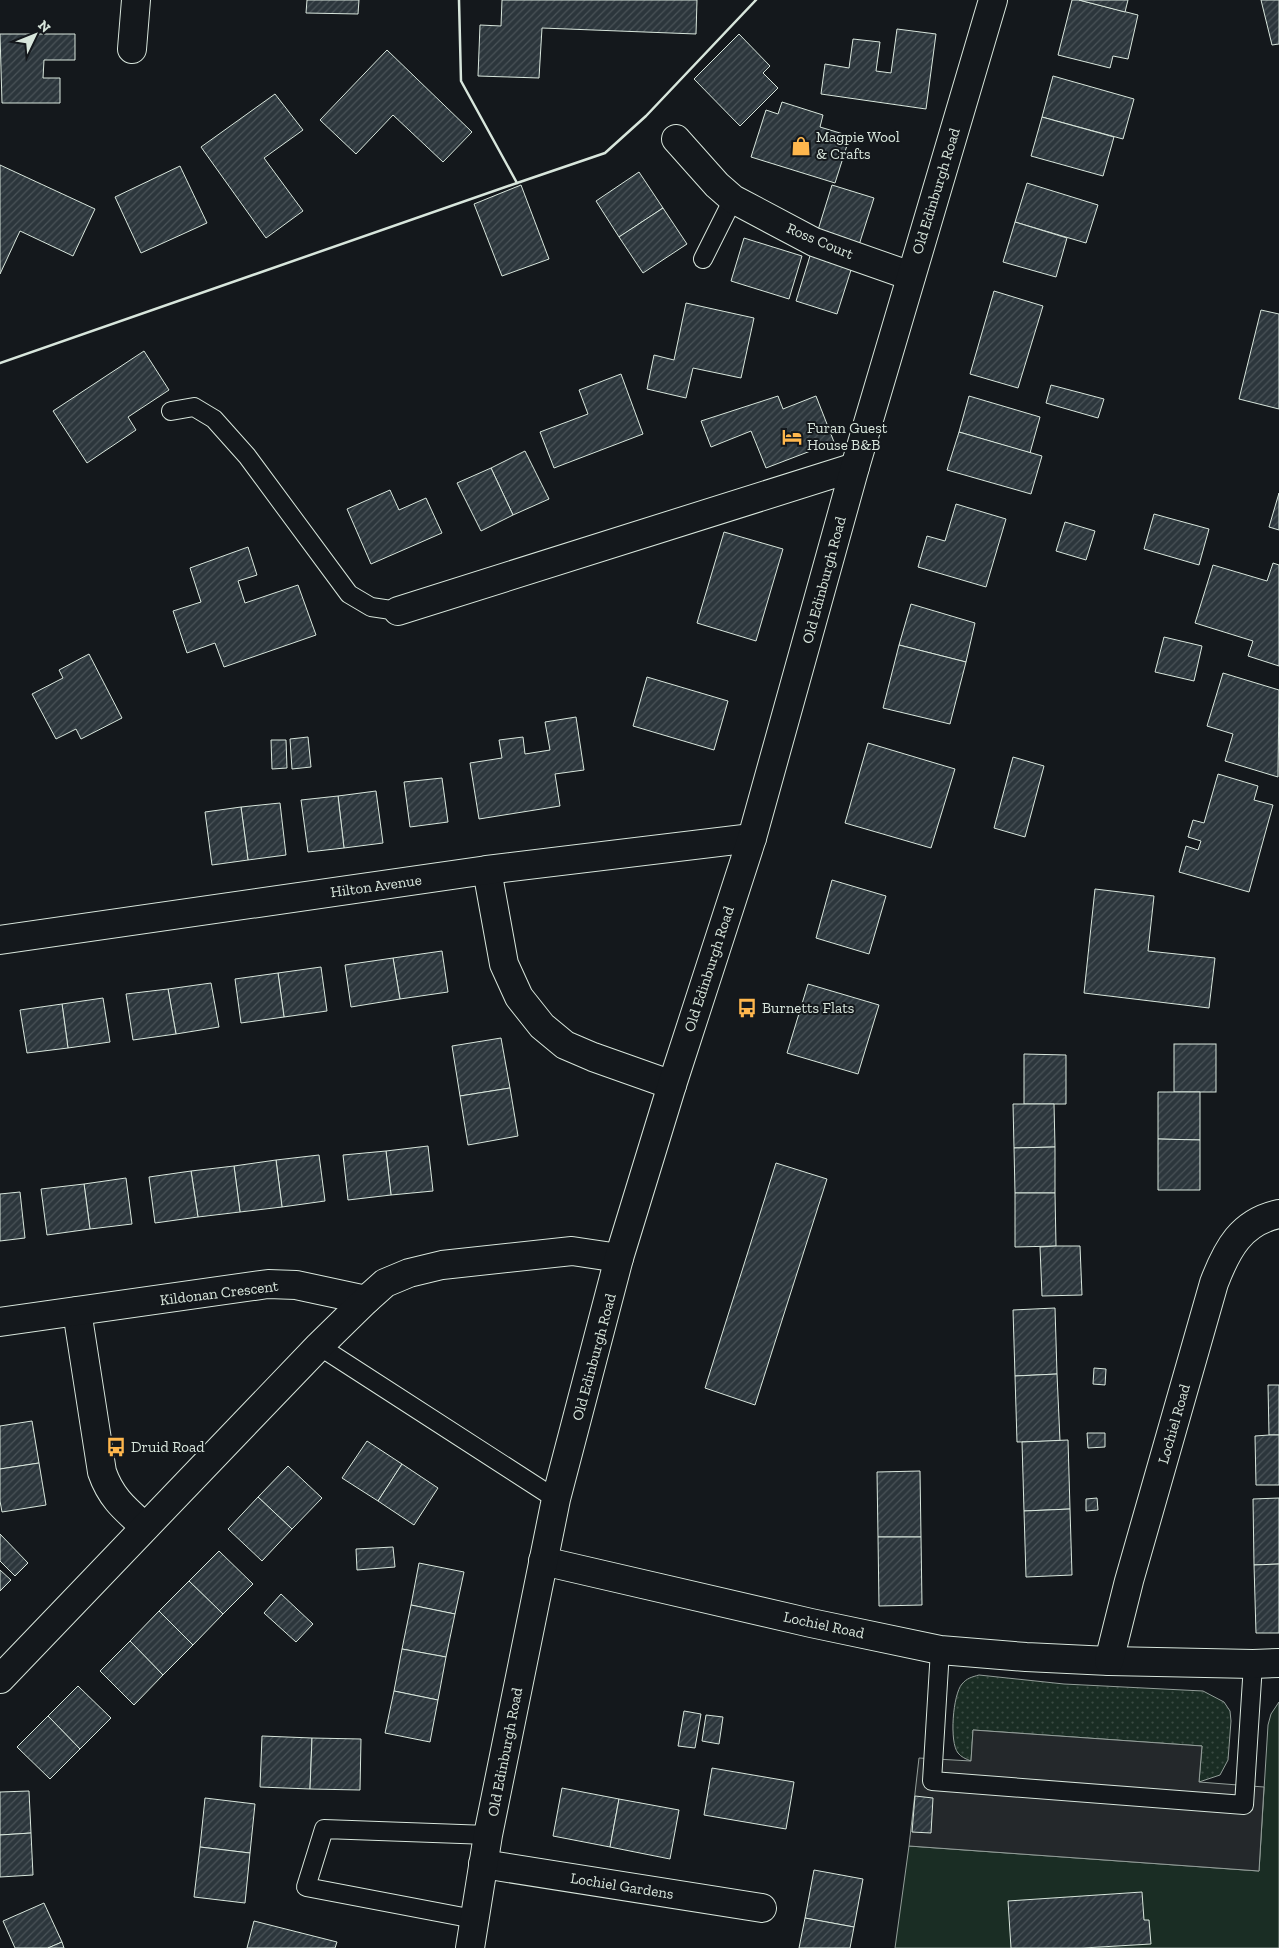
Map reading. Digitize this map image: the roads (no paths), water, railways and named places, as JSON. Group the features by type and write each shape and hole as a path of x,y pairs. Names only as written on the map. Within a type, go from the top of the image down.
{"street":[{"path":"132,49 136,0"},
{"name":"Old Edinburgh Road","path":"470,1948 488,1835 556,1499 619,1258 672,1084 752,838 855,467 993,0"},
{"name":"Ross Court","path":"676,139 717,185 733,199 814,242 911,276"},
{"path":"398,611 855,467"},
{"name":"Hilton Avenue","path":"0,940 487,870 752,838"},
{"path":"487,870 504,964 519,997 542,1026 565,1045 672,1084"},
{"name":"Lochiel Road","path":"1110,1661 1129,1581 1214,1283 1225,1255 1242,1232 1264,1217 1279,1214"},
{"path":"0,1679 319,1346 386,1283 409,1273 442,1266 572,1251 619,1258"},
{"name":"Kildonan Crescent","path":"0,1322 268,1284 296,1285 366,1300"},
{"path":"77,1311 102,1472 108,1489 145,1527"},
{"name":"Lochiel Road","path":"543,1561 811,1623 940,1650 1110,1661 1266,1664"},
{"name":"Lochiel Gardens","path":"483,1864 762,1908"}],"lane":[{"path":"703,259 733,199"},
{"path":"171,411 194,407 214,419 247,456 349,594 371,607 398,611"},
{"path":"319,1346 556,1499"},
{"path":"940,1650 932,1781 1244,1805 1266,1664"},
{"path":"474,1919 306,1887 324,1829 488,1835"}],"place":[{"name":"Magpie Wool & Crafts","path":"801,146"},
{"name":"Furan Guest House B&B","path":"792,437"},
{"name":"Burnetts Flats","path":"747,1008"},
{"name":"Druid Road","path":"116,1447"}]}
